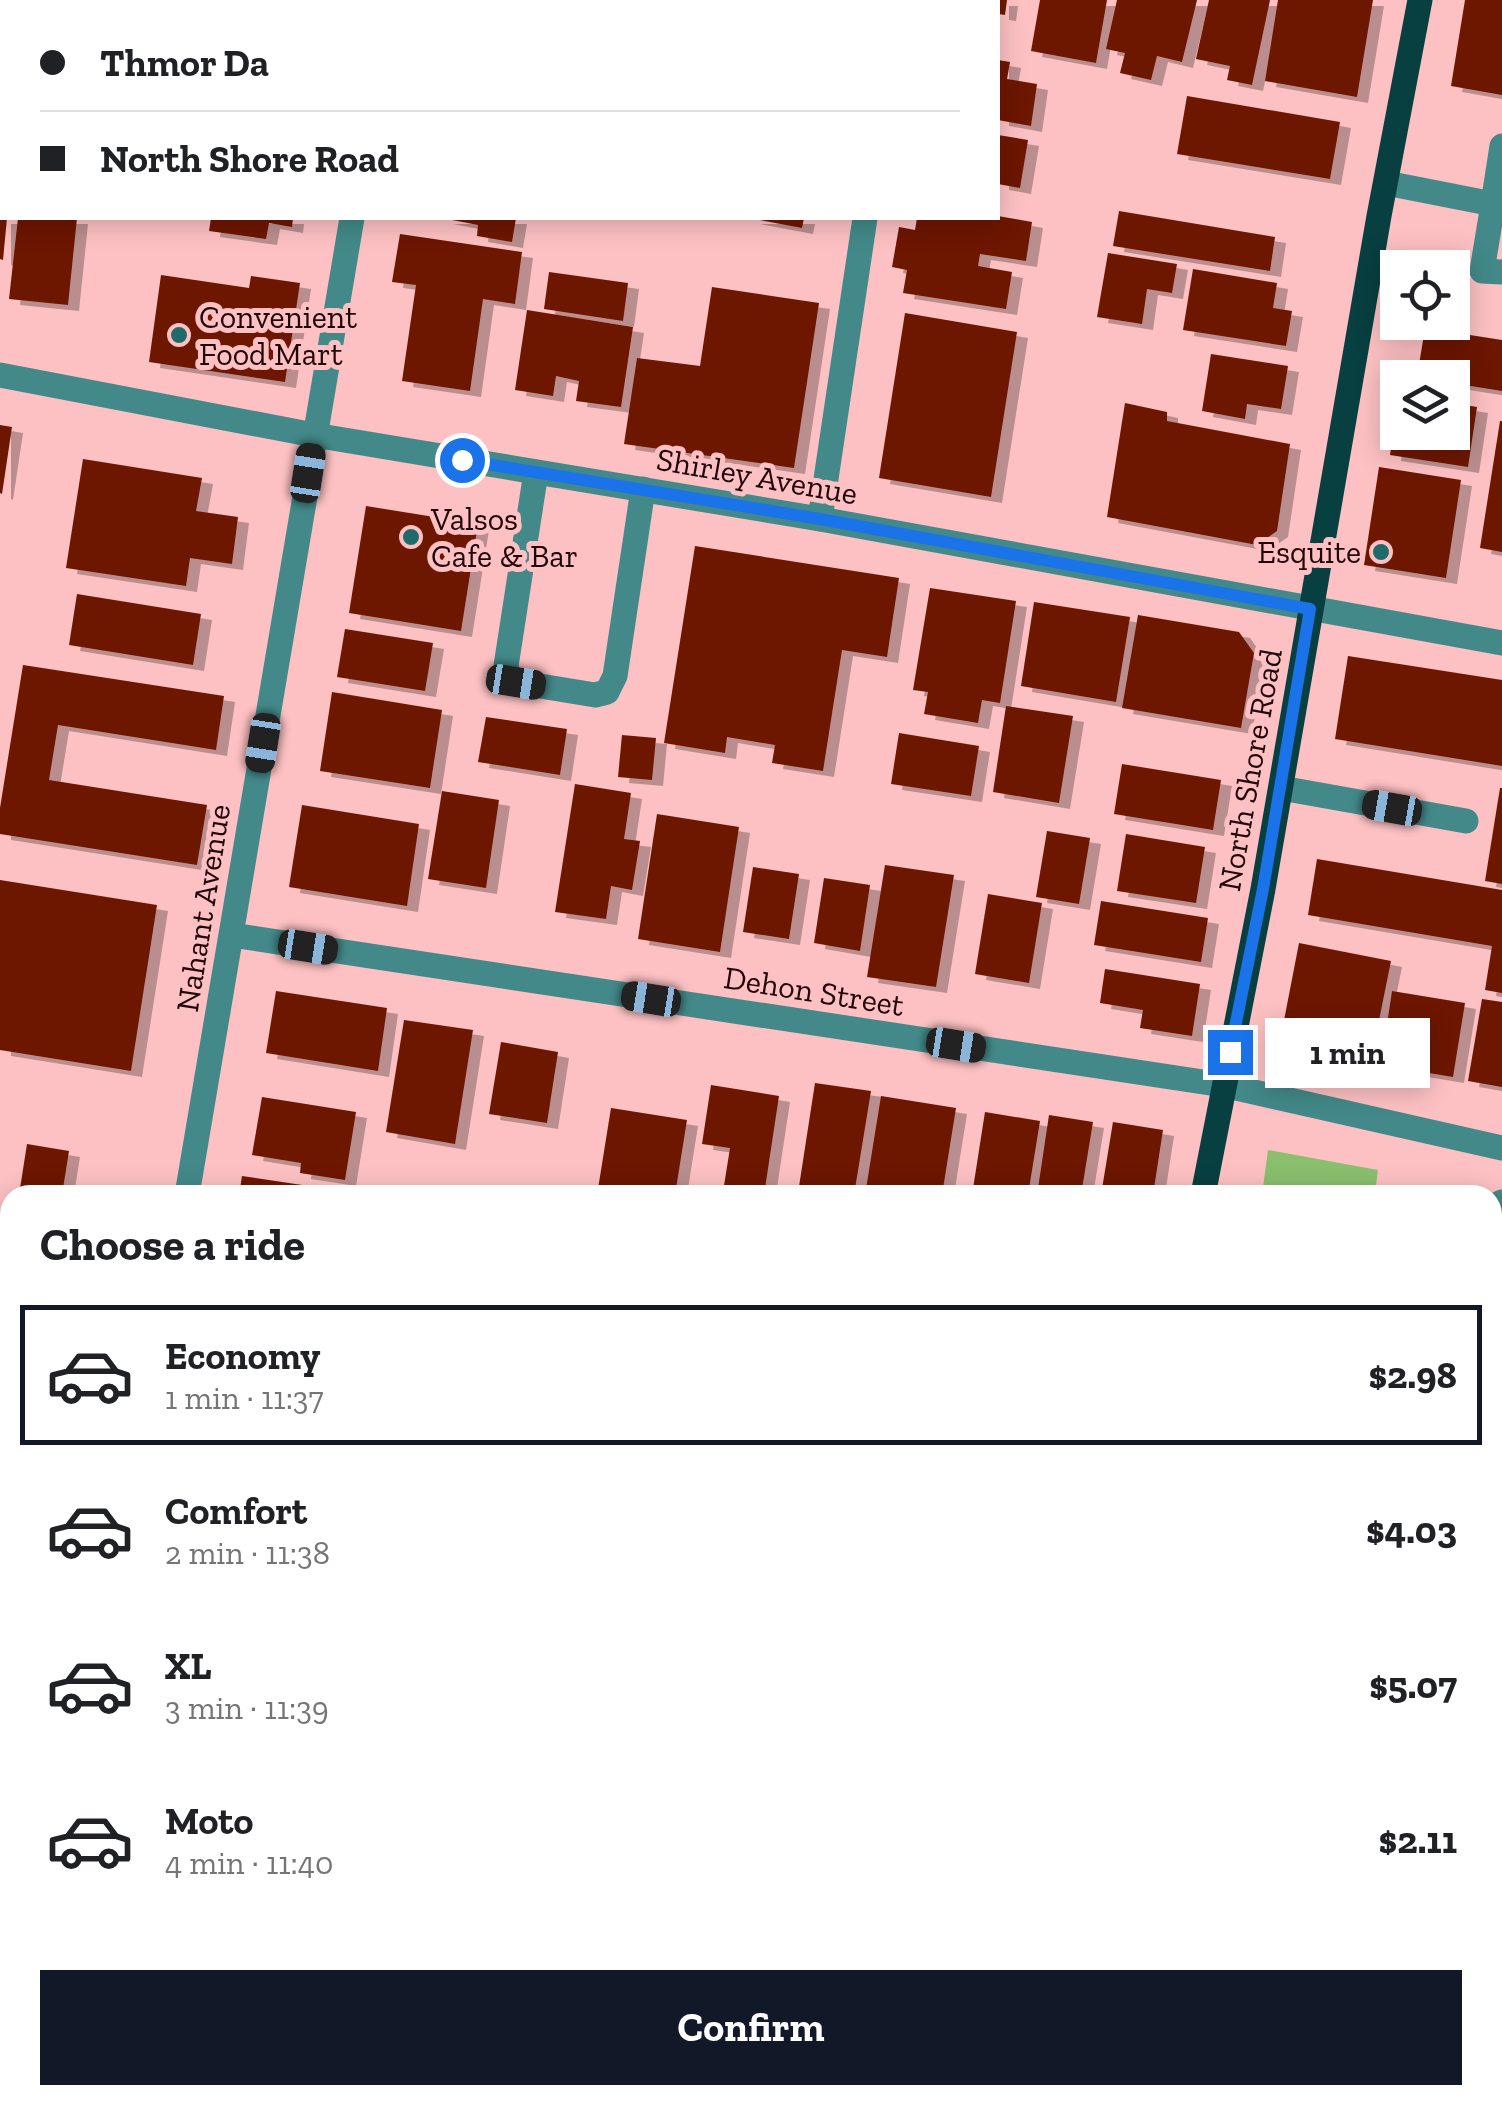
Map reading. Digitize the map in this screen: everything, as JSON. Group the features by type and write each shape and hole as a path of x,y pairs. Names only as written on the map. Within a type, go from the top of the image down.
{"main road":[{"name":"North Shore Road","path":"1205,1185 1281,788 1420,0"}],"street":[{"path":"1502,146 1498,206 1482,270 1502,272"},
{"path":"1386,183 1498,206"},
{"name":"Nahant Avenue","path":"189,1185 352,220"},
{"path":"820,519 865,220"},
{"name":"Shirley Avenue","path":"0,375 314,435 820,519 1502,643"},
{"path":"536,472 506,666 516,682 548,688 595,695 607,692 615,676 643,489"},
{"path":"1281,788 1466,821"},
{"name":"Dehon Street","path":"232,935 1223,1086 1502,1148"}],"green space":[{"path":"1268,1150 1378,1170 1376,1185 1263,1185"}],"building":[{"path":"1000,0 1007,0 1005,15 1000,14"},
{"path":"1040,0 1107,0 1096,63 1031,51"},
{"path":"1117,0 1197,0 1182,62 1157,56 1151,80 1120,73 1125,53 1106,49"},
{"path":"1209,0 1270,0 1252,85 1227,80 1230,66 1196,59"},
{"path":"1278,0 1373,0 1357,97 1265,81"},
{"path":"1465,0 1502,0 1502,95 1451,86"},
{"path":"1000,60 1010,62 1007,79 1037,84 1031,126 1000,120"},
{"path":"1187,96 1340,122 1330,179 1177,154"},
{"path":"1000,135 1028,140 1020,188 1000,184"},
{"path":"1119,211 1275,237 1270,271 1113,246"},
{"path":"1000,216 1032,222 1026,261 980,254 978,266 1012,272 1006,309 903,293 907,270 892,267 899,227 915,230 917,220 1000,220"},
{"path":"0,220 7,220 3,260"},
{"path":"18,220 77,220 68,305 9,299"},
{"path":"211,220 293,220 292,227 269,223 266,239 209,231"},
{"path":"452,220 516,220 512,242 477,236 478,225"},
{"path":"760,220 804,220 802,228"},
{"path":"400,234 522,252 515,304 483,299 470,391 402,381 416,285 392,282"},
{"path":"1108,253 1177,264 1172,293 1147,289 1142,324 1097,317"},
{"path":"1193,269 1277,283 1273,308 1292,311 1286,346 1183,330"},
{"path":"549,272 628,283 623,321 544,309"},
{"path":"161,275 249,288 251,276 300,283 285,382 149,362"},
{"path":"712,287 819,303 794,468 624,444 637,358 700,366"},
{"path":"527,310 633,327 621,407 576,401 579,381 556,376 553,396 515,390"},
{"path":"905,313 1017,332 991,497 879,478"},
{"path":"1470,335 1502,340 1502,391 1470,386 1470,360 1420,360 1423,340 1470,340"},
{"path":"1211,354 1288,366 1281,409 1247,404 1245,419 1202,411"},
{"path":"1125,403 1167,412 1167,421 1290,444 1277,531 1257,545 1107,517"},
{"path":"1470,406 1477,407 1468,467 1390,455 1391,450 1470,450"},
{"path":"1502,421 1502,552 1480,548"},
{"path":"0,425 12,427 2,494 0,493"},
{"path":"83,459 202,478 196,511 238,517 232,564 190,558 186,586 66,568"},
{"path":"1379,467 1461,480 1446,578 1364,565"},
{"path":"366,506 478,524 461,631 349,613"},
{"path":"695,546 899,578 887,657 842,650 823,771 772,763 775,745 727,737 725,753 664,743"},
{"path":"930,588 1016,601 1000,703 982,700 978,723 924,714 928,692 913,690"},
{"path":"77,594 201,614 193,665 69,645"},
{"path":"1034,602 1130,617 1116,702 1021,686"},
{"path":"1138,615 1239,632 1254,653 1241,728 1122,708"},
{"path":"345,629 433,643 425,691 337,677"},
{"path":"1348,656 1502,680 1502,766 1335,739"},
{"path":"23,665 224,696 216,750 58,725 49,780 207,805 197,865 0,834 0,808"},
{"path":"332,692 442,710 430,788 320,771"},
{"path":"1006,706 1073,716 1059,803 993,792"},
{"path":"486,717 567,729 560,775 478,762"},
{"path":"899,733 979,746 971,796 891,784"},
{"path":"622,735 656,738 652,780 618,777"},
{"path":"1122,764 1221,780 1213,830 1114,814"},
{"path":"575,784 631,793 624,839 640,841 632,890 611,886 606,919 555,912"},
{"path":"1502,788 1502,884 1485,881"},
{"path":"442,791 499,800 486,888 428,879"},
{"path":"302,805 419,824 407,906 289,887"},
{"path":"657,814 739,827 720,952 638,939"},
{"path":"1047,831 1090,838 1079,904 1036,897"},
{"path":"1126,834 1205,847 1196,903 1117,891"},
{"path":"1317,859 1502,890 1502,993 1485,990 1492,946 1308,915"},
{"path":"885,865 954,875 936,987 867,977"},
{"path":"753,867 799,874 789,939 743,932"},
{"path":"824,878 870,885 860,951 814,943"},
{"path":"0,880 157,905 131,1071 0,1050"},
{"path":"988,894 1042,903 1029,983 975,974"},
{"path":"1101,901 1208,918 1201,962 1094,945"},
{"path":"1299,943 1391,961 1370,1065 1299,1051 1301,1040 1281,1036"},
{"path":"1105,969 1200,984 1192,1036 1140,1028 1143,1010 1100,1003"},
{"path":"276,991 387,1008 378,1071 266,1053"},
{"path":"1392,991 1465,1003 1453,1077 1381,1065"},
{"path":"1482,999 1502,1002 1502,1087 1468,1081"},
{"path":"404,1020 473,1030 455,1144 386,1132"},
{"path":"501,1042 558,1052 547,1123 489,1114"},
{"path":"815,1083 871,1091 856,1185 799,1185"},
{"path":"711,1085 779,1096 766,1185 724,1185 730,1148 702,1144"},
{"path":"881,1096 956,1108 944,1185 867,1185"},
{"path":"262,1097 356,1112 345,1180 300,1173 301,1163 252,1155"},
{"path":"611,1108 687,1120 677,1185 599,1185"},
{"path":"985,1112 1040,1121 1030,1185 974,1185"},
{"path":"1049,1115 1093,1122 1083,1185 1038,1185"},
{"path":"1113,1122 1163,1130 1155,1185 1103,1185"},
{"path":"27,1144 69,1151 64,1185 21,1185"},
{"path":"242,1176 302,1185 241,1185"}],"place":[{"name":"Convenient Food Mart","path":"179,335"},
{"name":"Valsos Cafe & Bar","path":"411,537"},
{"name":"Esquite","path":"1381,552"}],"route":[{"path":"462,460 820,519 1310,609 1263,889 1230,1052"}]}
